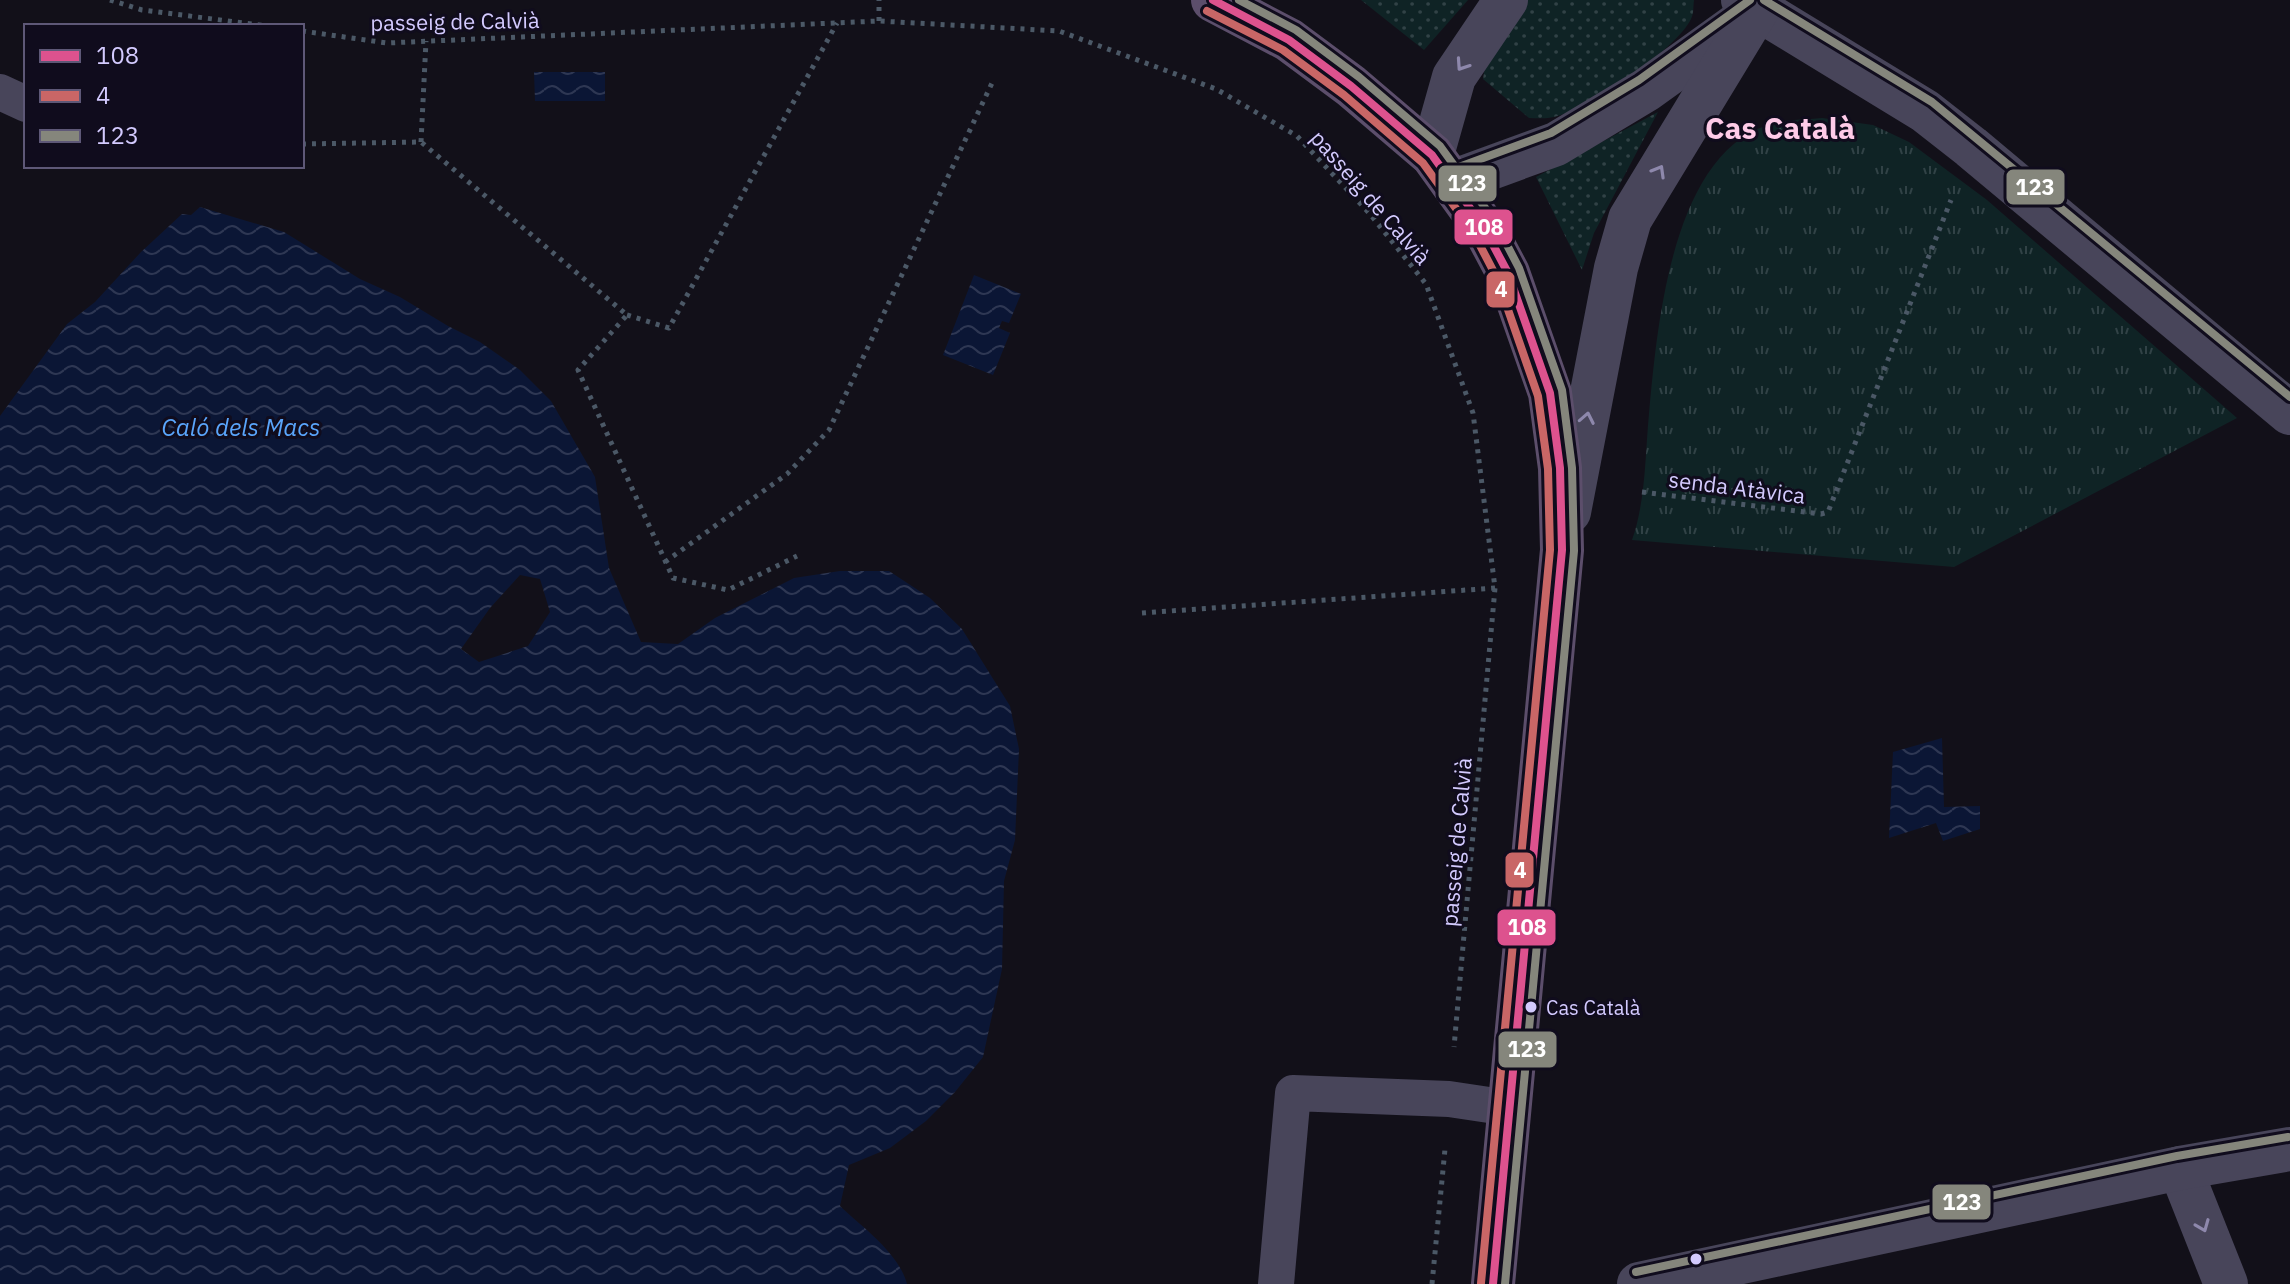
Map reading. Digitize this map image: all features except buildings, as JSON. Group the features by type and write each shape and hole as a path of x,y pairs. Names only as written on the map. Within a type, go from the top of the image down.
{"main road":[{"path":"1213,0 1289,40 1351,86 1442,169 1483,226 1508,273 1550,393 1560,468 1562,550 1493,1284"}],"street":[{"path":"1506,0 1454,77 1442,169 1556,144 1646,90 1753,3"},
{"path":"1753,3 1925,111 2290,413"},
{"path":"1562,550 1616,268 1630,219 1753,3"},
{"path":"1639,1284 2180,1168 2290,1149"},
{"path":"2180,1168 2226,1284"}],"lane":[{"path":"0,92 24,103"},
{"path":"1276,1284 1293,1093 1449,1099 1509,1108"}],"path":[{"path":"110,0 142,10 250,24"},
{"path":"879,0 879,21"},
{"name":"passeig de Calvià","path":"304,31 387,43 879,21 1059,31 1216,89 1297,136 1370,214 1426,284 1473,413 1495,588 1432,1284"},
{"path":"304,144 421,142 627,315 669,328 837,23"},
{"path":"421,142 426,41"},
{"path":"665,562 787,474 829,430 992,83"},
{"name":"senda Atàvica","path":"1642,492 1821,514 1828,512 1971,147"},
{"path":"627,315 578,370 673,578 728,590 797,556"},
{"path":"1142,613 1495,588"}],"green space":[{"path":"1361,0 1468,0 1424,50"},
{"path":"1522,0 1694,0 1692,17 1682,32 1630,77 1569,112 1554,117 1529,118 1483,79 1486,60"},
{"path":"1658,112 1594,233 1582,270 1536,177"},
{"path":"1822,118 1873,125 1909,142 1987,200 2237,418 1954,567 1632,540 1642,494 1657,337 1675,249 1690,207 1710,171 1735,143 1774,123"}],"water":[{"path":"534,72 605,72 605,101 535,101"},
{"name":"Caló dels Macs","path":"200,207 284,232 360,279 400,297 480,342 520,370 551,401 595,477 609,568 641,642 678,644 715,618 794,578 840,571 889,571 930,598 962,629 1010,706 1019,749 1015,840 1004,881 1002,969 983,1057 926,1121 890,1148 849,1165 840,1206 888,1251 907,1284 0,1284 0,416 67,324 95,302 141,252 182,214 191,215","holes":["520,575 540,579 550,612 528,646 479,662 461,649 490,608"]},
{"path":"974,275 1021,294 1009,323 1002,321 999,328 1010,333 993,375 943,355"},
{"path":"1942,738 1944,807 1980,806 1980,829 1943,841 1936,823 1889,838 1893,752"}],"transit line":[{"name":"108","path":"1213,0 1289,40 1351,86 1432,155 1483,226 1508,273 1550,393 1560,468 1562,550 1493,1284"},
{"name":"123","path":"1239,0 1296,30 1359,77 1440,146 1494,220 1519,268 1562,390 1572,468 1574,551 1505,1284"},
{"name":"123","path":"1448,171 1551,133 1639,80 1750,0"},
{"name":"123","path":"1764,0 1932,102 2290,397"},
{"name":"4","path":"1207,11 1283,50 1344,95 1423,163 1473,232 1497,278 1538,396 1548,469 1550,550 1481,1283"},
{"name":"123","path":"1636,1272 2177,1156 2288,1137"}],"place":[{"name":"Cas Català","path":"1531,1007"}],"district":[{"name":"Cas Català","path":"1780,127"}]}
